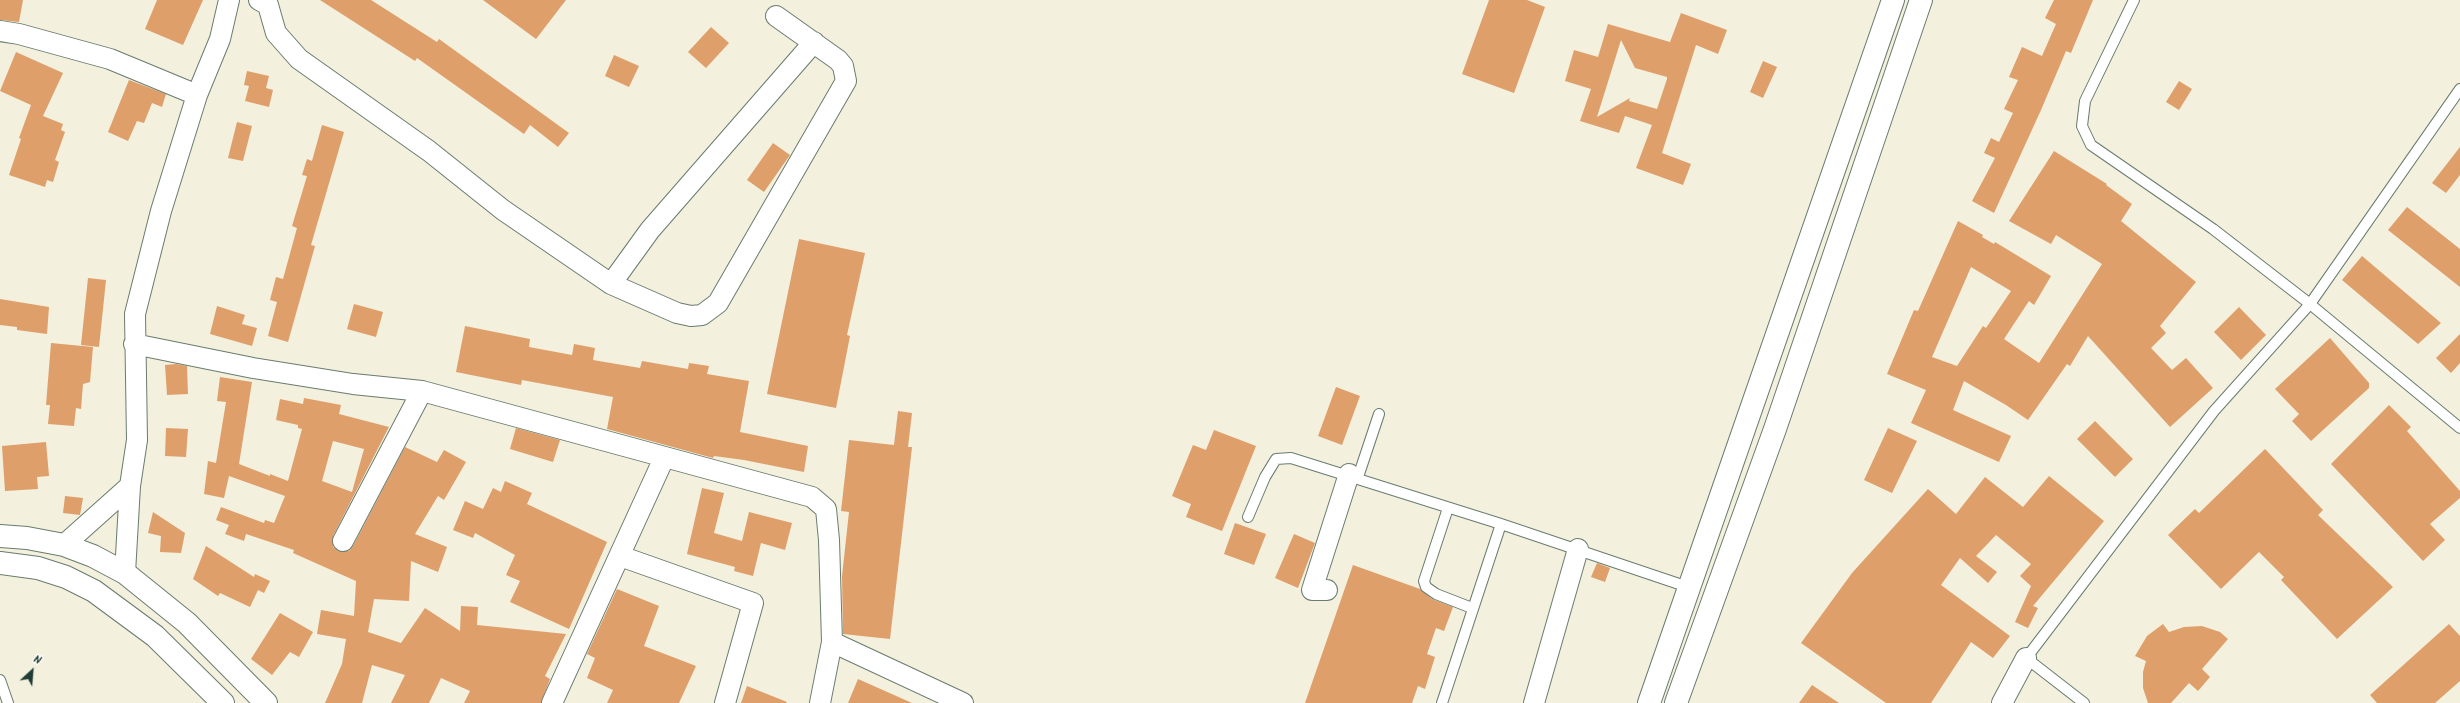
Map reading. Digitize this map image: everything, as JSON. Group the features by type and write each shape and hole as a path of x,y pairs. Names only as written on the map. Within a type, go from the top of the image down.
{"main road":[{"path":"1649,703 1893,0"},
{"path":"1676,703 1775,429 1921,0"},
{"path":"0,536 27,538 64,545 93,556 125,574 187,623 266,703"},
{"path":"0,563 38,568 66,577 94,591 155,636 223,703"}],"street":[{"path":"125,574 130,486 137,440 134,344 135,314 162,211 197,95 220,39 229,0"},
{"path":"259,0 268,5 276,32 299,59 429,151 503,210 611,284 677,313 691,316 702,315 718,302 846,81 843,66 814,42 776,16"},
{"path":"0,31 19,34 110,59 197,95"},
{"path":"611,284 650,230 814,42"},
{"path":"134,344 253,368 353,384 422,391 812,497 826,509 832,642 820,703"},
{"path":"343,541 422,391"},
{"path":"552,703 664,458"},
{"path":"1326,590 1312,590 1354,476"},
{"path":"64,545 130,486"},
{"path":"1534,703 1578,549"},
{"path":"620,556 753,603 725,703"},
{"path":"832,642 963,703"},
{"path":"2002,703 2026,658"}],"lane":[{"path":"2134,0 2085,101 2082,126 2091,145 2213,229 2310,304 2460,428"},
{"path":"1994,703 2026,658 2214,411 2310,304 2460,88"},
{"path":"1354,476 1379,414"},
{"path":"1248,517 1265,477 1276,459 1292,458 1354,476 1448,508 1502,524 1688,587"},
{"path":"1448,508 1424,580 1426,587 1436,594 1472,608"},
{"path":"1442,703 1472,608 1502,524"},
{"path":"2026,658 2084,703"},
{"path":"0,680 8,703"}],"building":[{"path":"0,0 23,0 19,22 0,20"},
{"path":"157,0 203,0 183,45 145,29"},
{"path":"320,0 371,0 437,42 439,39 569,133 558,147 530,125 524,134 417,58 415,61"},
{"path":"483,0 566,0 536,39"},
{"path":"1489,0 1527,0 1545,7 1514,93 1462,74"},
{"path":"2054,0 2093,0 2071,53 2066,51 1994,213 1972,201 1995,158 1984,153 1991,138 1999,142 2013,113 2004,109 2018,80 2009,77 2022,47 2042,56 2056,24 2045,18"},
{"path":"1681,13 1727,30 1718,54 1696,45 1662,153 1691,164 1683,185 1636,168 1652,125 1625,116 1619,133 1580,121 1591,89 1565,81 1574,50 1598,57 1608,24 1670,42","holes":["1621,40 1635,68 1667,77 1657,109 1629,101 1630,98 1597,117"]},
{"path":"711,27 729,43 706,68 688,52"},
{"path":"16,52 63,73 43,116 63,124 61,130 65,132 55,160 59,162 53,182 47,180 45,187 9,175 21,139 19,138 31,105 0,91"},
{"path":"614,55 639,66 629,87 605,76"},
{"path":"1763,61 1777,67 1763,98 1750,92"},
{"path":"247,71 269,76 266,88 273,90 269,107 245,101 249,86 244,85"},
{"path":"129,80 166,94 162,107 152,103 144,123 137,121 128,141 108,132"},
{"path":"2179,81 2192,89 2179,110 2166,102"},
{"path":"237,122 252,126 243,161 228,158"},
{"path":"322,125 344,132 311,245 315,246 288,342 268,336 277,302 270,300 276,277 283,279 297,228 292,226 307,176 302,175 307,159 312,161"},
{"path":"773,143 790,155 764,192 747,180"},
{"path":"2460,147 2460,175 2446,193 2432,183"},
{"path":"2054,151 2107,184 2106,185 2132,204 2121,221 2196,282 2160,326 2166,333 2151,348 2172,370 2186,358 2213,388 2170,427 2088,336 2070,366 2067,364 2028,420 2006,405 1964,381 1953,410 2011,436 1999,462 1911,423 1926,390 1887,374 1914,310 1918,311 1958,221 1983,235 1982,237 1994,244 1995,242 2051,276 2034,305 2029,301 2004,339 2039,363 2102,264 2056,235 2051,244 2009,221","holes":["1971,267 2011,291 1986,328 1983,326 1957,366 1932,357"]},
{"path":"2407,207 2460,249 2460,287 2388,230"},
{"path":"799,239 865,253 847,335 850,336 836,408 767,394"},
{"path":"2362,256 2441,323 2418,344 2342,280"},
{"path":"88,278 106,280 99,347 81,345"},
{"path":"0,299 49,307 47,334 17,330 17,327 0,325"},
{"path":"354,304 383,312 376,337 347,329"},
{"path":"217,306 245,315 242,324 257,328 252,346 210,334"},
{"path":"2239,307 2266,335 2241,360 2214,332"},
{"path":"465,326 530,339 529,347 572,355 574,344 595,348 593,360 640,368 642,361 688,369 689,363 709,366 707,374 749,381 740,432 808,446 804,472 744,460 714,456 713,458 607,429 613,397 522,380 521,385 456,372"},
{"path":"2460,334 2460,363 2451,373 2436,358"},
{"path":"2330,338 2369,383 2369,388 2311,441 2292,421 2299,414 2275,389"},
{"path":"51,343 93,347 90,382 83,384 81,409 76,408 74,426 48,424 50,405 46,405"},
{"path":"176,364 187,366 188,394 167,395 165,365"},
{"path":"220,377 252,382 239,464 288,481 302,429 298,428 298,425 276,420 280,399 303,404 304,398 341,405 339,414 389,427 333,536 333,547 338,551 349,551 353,546 405,447 437,462 444,450 466,462 444,500 438,496 415,534 447,547 438,572 411,561 409,601 374,599 368,632 401,643 425,608 460,631 461,606 478,607 477,625 566,634 545,676 550,679 541,703 464,703 470,691 441,678 429,703 391,703 405,675 372,665 362,703 325,703 342,664 346,639 317,634 321,610 354,616 356,581 293,553 294,550 246,534 244,541 225,534 229,525 216,520 221,507 264,523 265,520 274,523 285,496 229,476 224,498 204,494 208,461 216,463 226,402 217,401","holes":["333,441 364,449 352,492 322,481"]},
{"path":"1336,387 1360,396 1342,445 1318,436"},
{"path":"2389,405 2411,427 2407,431 2460,491 2460,498 2430,524 2445,540 2423,561 2331,464"},
{"path":"898,411 912,413 908,447 912,447 890,639 843,634 842,576 849,512 841,511 849,440 894,445"},
{"path":"2095,421 2133,459 2115,477 2077,439"},
{"path":"166,428 188,429 186,457 165,456"},
{"path":"516,428 560,440 553,462 510,449"},
{"path":"1888,428 1917,441 1892,493 1864,480"},
{"path":"1214,430 1256,446 1222,531 1186,517 1191,504 1172,496 1193,445 1206,450"},
{"path":"46,442 49,476 37,477 38,489 5,491 2,446"},
{"path":"2265,449 2323,510 2318,515 2393,587 2337,639 2281,580 2284,577 2259,552 2221,589 2168,535 2195,509 2199,513"},
{"path":"2049,476 2104,521 2033,606 2038,608 2028,628 2015,622 2031,586 2020,576 2031,564 1996,535 1976,556 1997,572 1988,583 1960,558 1941,585 2010,636 1993,658 1971,642 1931,703 1886,703 1801,643 1852,573 1928,489 1956,514 1985,477 2023,507"},
{"path":"505,481 532,493 527,504 607,542 569,629 510,602 520,581 506,575 515,555 475,533 473,538 453,530 465,501 483,509 493,488 501,492"},
{"path":"702,488 724,493 714,533 742,541 749,512 792,523 785,550 761,543 753,576 734,571 735,567 687,554"},
{"path":"65,496 83,498 80,515 63,513"},
{"path":"153,512 185,533 181,553 160,552 161,536 148,533"},
{"path":"1235,523 1266,534 1254,565 1224,554"},
{"path":"1294,534 1315,543 1298,588 1275,578"},
{"path":"206,546 254,577 255,574 270,581 264,593 258,590 250,607 220,593 218,596 193,579"},
{"path":"1597,563 1610,568 1605,582 1591,577"},
{"path":"1353,565 1420,589 1432,599 1453,607 1444,631 1436,628 1427,654 1435,657 1425,689 1418,686 1412,703 1305,703"},
{"path":"617,589 659,606 644,646 696,666 679,703 607,703 613,690 587,678 595,658 587,654"},
{"path":"280,613 313,632 299,657 290,652 272,675 251,659"},
{"path":"2163,624 2169,632 2184,627 2202,626 2220,632 2228,639 2202,669 2210,677 2198,691 2189,683 2171,703 2148,703 2143,688 2143,672 2146,661 2135,656 2147,636"},
{"path":"2449,624 2460,636 2460,681 2435,703 2377,703 2370,695"},
{"path":"858,679 912,703 848,703"},
{"path":"1812,685 1839,703 1799,703"},
{"path":"747,686 787,702 741,703"}]}
